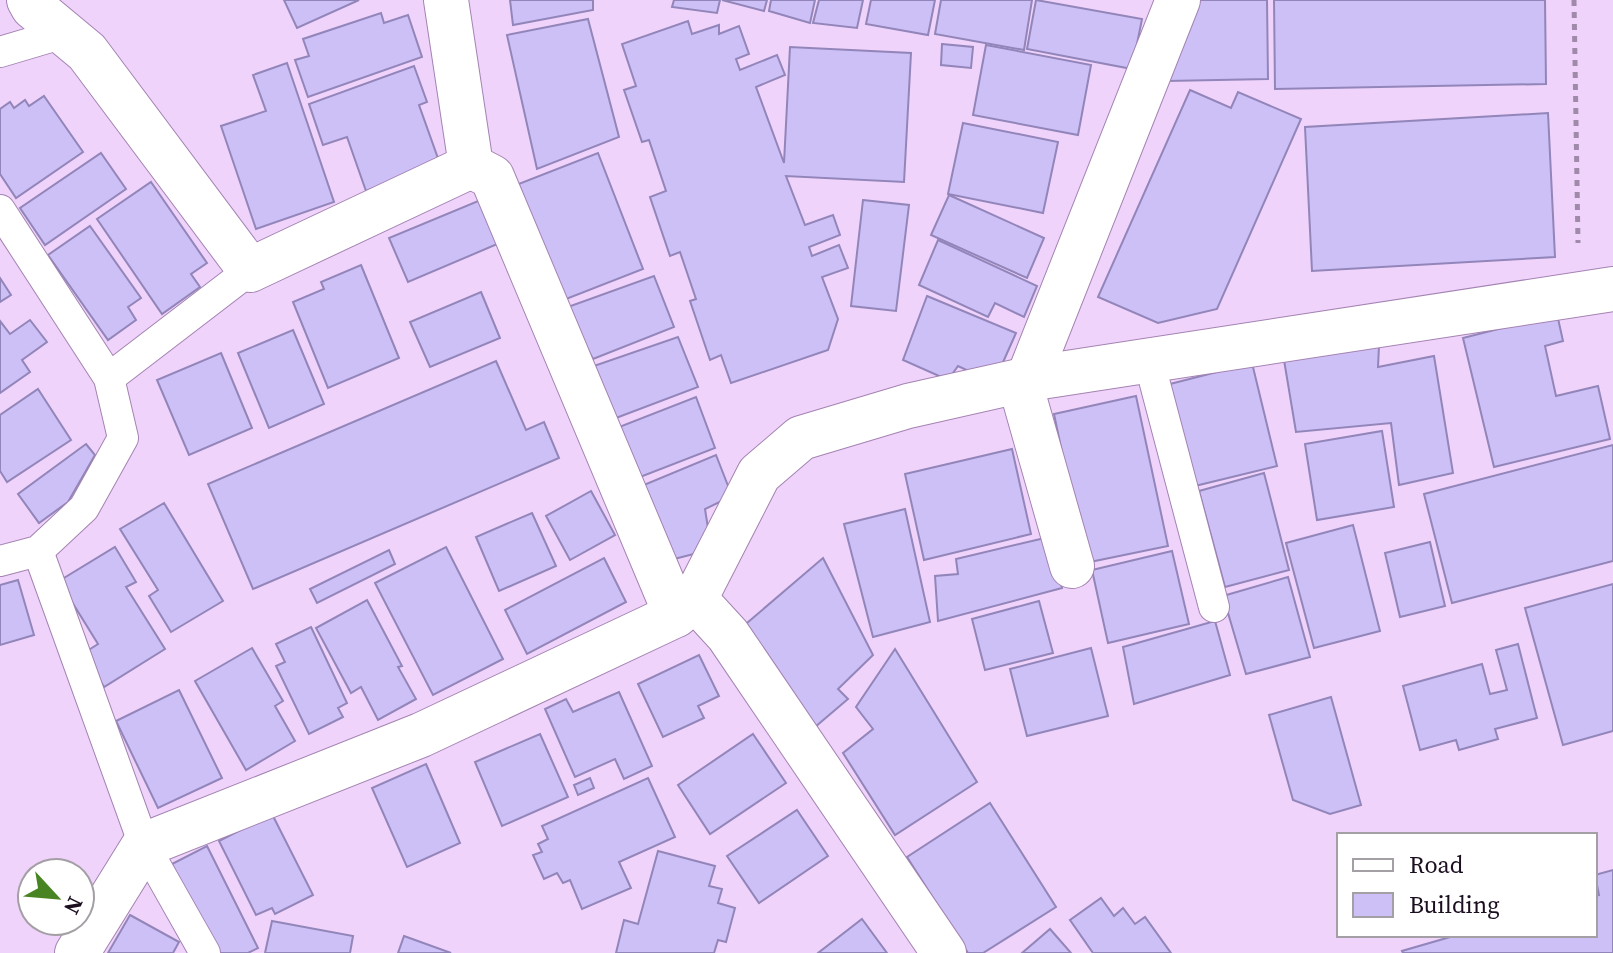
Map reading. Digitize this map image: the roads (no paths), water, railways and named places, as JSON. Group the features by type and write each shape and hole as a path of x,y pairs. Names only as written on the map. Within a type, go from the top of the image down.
{"street":[{"path":"29,0 33,7 87,52 250,270 471,166"},
{"path":"446,0 471,166"},
{"path":"1072,566 1024,381 1178,0"},
{"path":"471,166 492,177 685,607 728,635 944,953"},
{"path":"77,953 144,845 421,735 685,607 759,474 801,438 908,406 1024,381 1596,292"}],"lane":[{"path":"0,52 64,33"},
{"path":"0,210 109,378 123,438 84,508 38,551 0,561"},
{"path":"109,378 250,270"},
{"path":"1149,361 1214,607"},
{"path":"38,551 144,845 205,953"}]}
